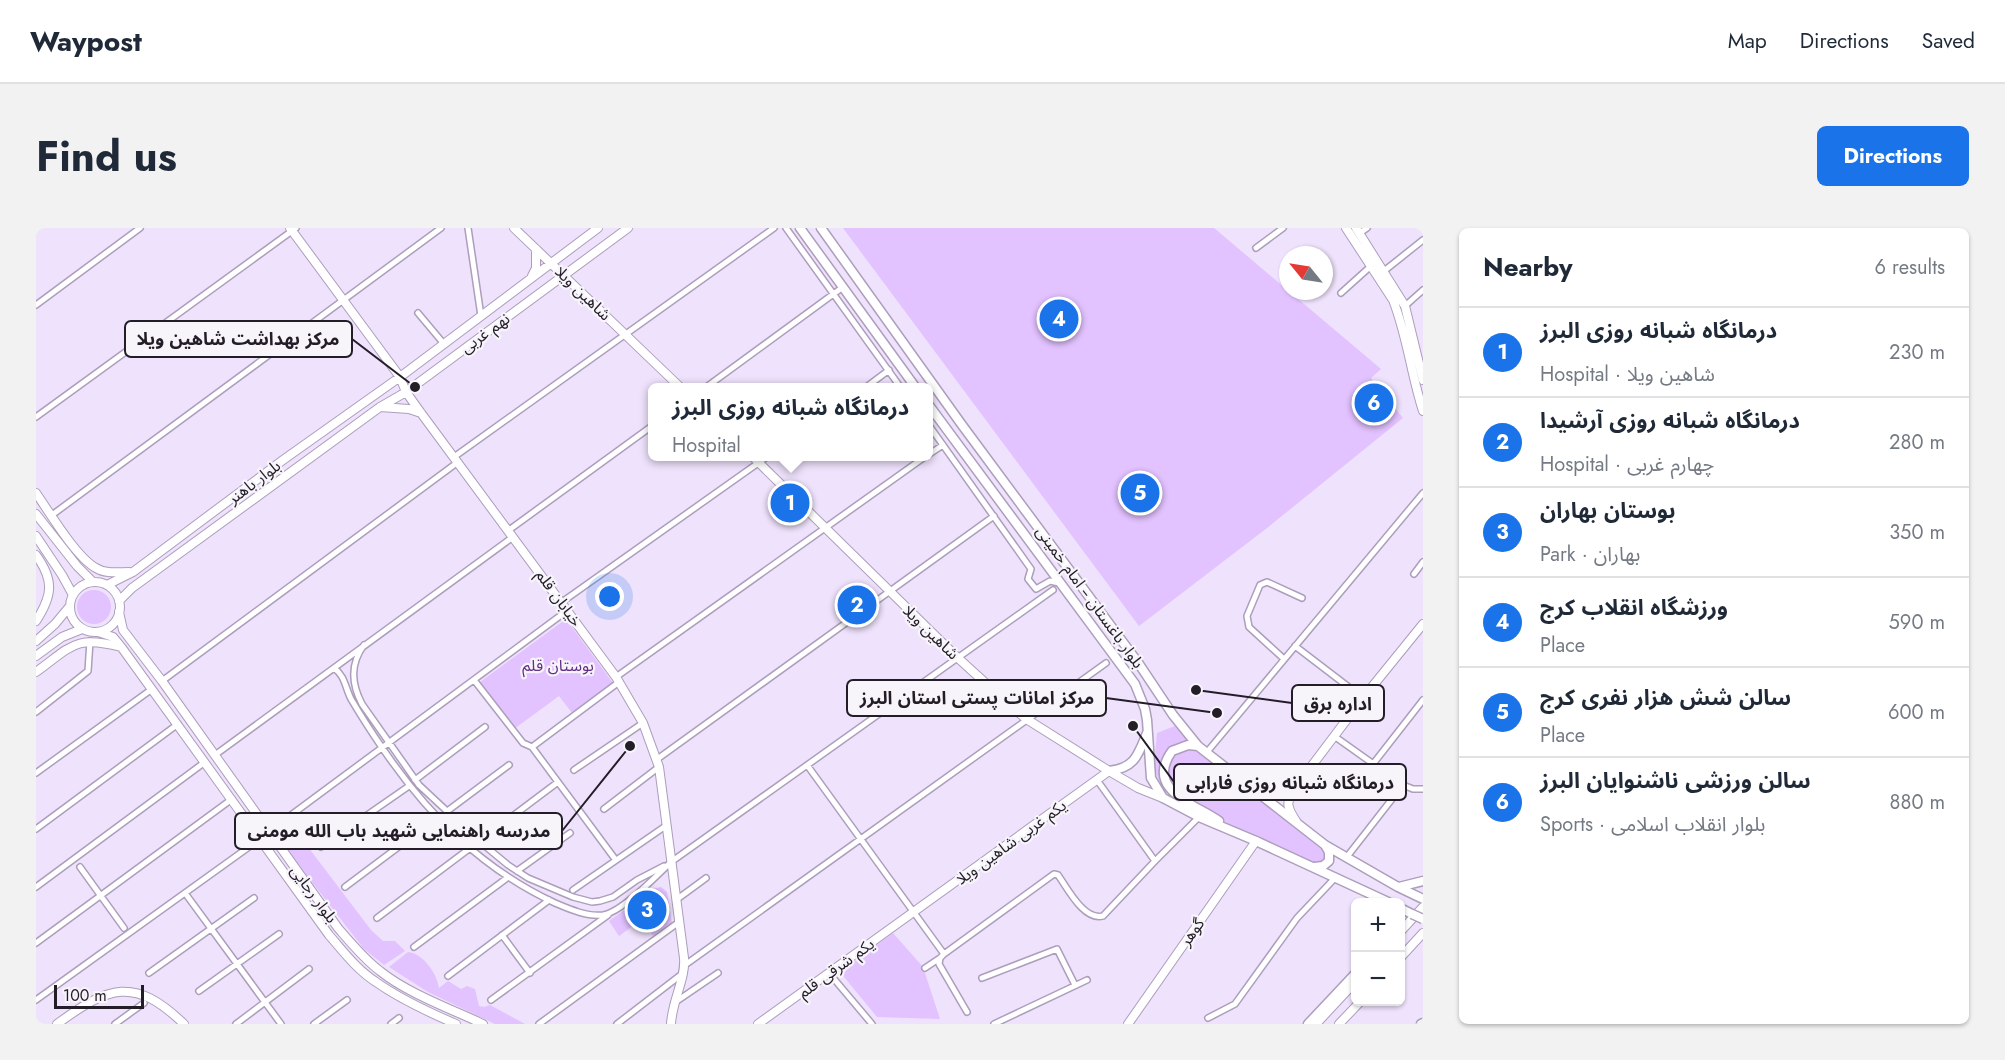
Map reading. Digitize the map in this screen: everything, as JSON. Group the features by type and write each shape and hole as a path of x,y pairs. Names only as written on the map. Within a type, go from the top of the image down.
{"main road":[{"name":"شاهین ویلا","path":"514,228 677,383"},
{"name":"نهم غربی","path":"400,377 598,228"},
{"name":"نهم غربی","path":"406,392 628,228"},
{"path":"802,231 810,233 815,228"},
{"path":"1346,228 1393,300 1423,411"},
{"name":"خیابان قلم","path":"293,229 400,377 406,392 421,413 618,680 642,723 657,764 685,965 673,1004 671,1024"},
{"path":"1361,230 1405,306 1423,378"},
{"path":"802,231 913,383"},
{"path":"812,244 823,232"},
{"name":"بلوار باغستان -- امام خمینی","path":"823,232 1139,664 1178,722 1198,746 1325,845 1398,887 1423,898"},
{"name":"شاهین ویلا","path":"531,279 536,268 536,249"},
{"name":"بلوار باهنر","path":"107,585 133,572 283,460 400,377"},
{"name":"بلوار باهنر","path":"119,601 132,588 380,407 406,392"},
{"path":"380,407 403,408 421,413"},
{"name":"بلوار باغستان -- امام خمینی","path":"933,411 1135,684 1145,709 1151,778 1164,798"},
{"name":"شاهین ویلا","path":"759,463 958,658 1028,720 1138,788 1164,798"},
{"path":"995,496 1004,495 1009,486"},
{"path":"36,494 79,553 96,568 111,573 133,572"},
{"path":"1009,515 1013,506 1023,505"},
{"path":"46,507 49,530"},
{"path":"36,514 77,566 93,582"},
{"path":"36,536 73,595"},
{"path":"36,547 50,557"},
{"path":"36,555 49,578 49,591 36,621"},
{"path":"62,575 72,575 77,566"},
{"path":"36,641 63,615 70,606 73,595 81,586 93,582 107,585 119,601 119,612 112,625 98,632 90,632 82,629 74,621 70,606"},
{"name":"بلوار رجایی","path":"119,612 123,630 338,928 358,951 382,973 423,996 483,1024"},
{"path":"1300,827 1289,810 1288,799 1363,698 1423,624"},
{"path":"36,636 50,628"},
{"path":"36,656 63,636 82,629"},
{"name":"بلوار رجایی","path":"98,632 113,637 122,648 329,935 349,958 375,982 419,1007 456,1024"},
{"path":"36,672 79,642 90,641 122,648"},
{"path":"1109,771 1126,768 1134,762 1148,730"},
{"path":"1198,746 1188,745 1172,751 1165,765 1166,782 1175,796 1212,816 1233,831"},
{"name":"یکم غربی شاهین ویلا","path":"914,912 1109,771"},
{"path":"1164,798 1199,817 1314,867 1377,898"},
{"name":"گوهر","path":"1128,1024 1256,841"},
{"path":"1314,867 1323,866 1329,861 1329,852 1325,845"},
{"path":"1398,887 1423,881"},
{"path":"1405,927 1423,907"},
{"path":"1405,910 1423,919"},
{"name":"یکم شرقی قلم","path":"758,1024 914,912"},
{"path":"1405,953 1423,933"},
{"path":"375,982 382,973"},
{"path":"1308,1024 1351,978"},
{"path":"1316,1024 1351,986"},
{"path":"57,1024 95,999 116,992 138,992 154,999 184,1024"},
{"path":"1339,1024 1356,1006"}],"street":[{"path":"36,305 140,228"},
{"path":"52,515 441,228"},
{"path":"468,228 481,316"},
{"path":"162,681 626,334 774,228"},
{"path":"786,228 898,383"},
{"path":"1256,248 1283,228"},
{"path":"36,417 293,229"},
{"path":"1384,271 1423,240"},
{"path":"1341,293 1371,266"},
{"path":"711,383 843,287"},
{"path":"1405,306 1423,290"},
{"path":"418,313 444,345"},
{"path":"871,383 889,370"},
{"path":"215,755 334,668 648,429"},
{"path":"933,431 1031,569 1028,579 1036,589 1050,581 1060,583"},
{"path":"933,452 943,445"},
{"path":"956,463 965,456"},
{"path":"562,602 762,461"},
{"path":"532,747 618,680 920,461"},
{"path":"1207,752 1423,493"},
{"path":"604,809 657,764 994,516"},
{"path":"1414,574 1423,562"},
{"path":"1284,659 1250,627 1248,616 1260,585 1267,582 1302,598"},
{"path":"364,645 354,663 353,681 356,693 415,780 446,812 517,871 557,892 592,902 613,897 637,880 671,862 1053,590"},
{"path":"283,821 568,610"},
{"path":"36,712 88,671 90,641"},
{"path":"1295,646 1363,698"},
{"path":"685,965 1106,663"},
{"path":"334,668 343,676 350,696 409,786 436,818 470,848 507,878 549,900 574,911 591,915 604,915 611,912"},
{"path":"474,680 523,743 532,747 615,859"},
{"path":"36,773 152,689"},
{"path":"1373,764 1423,700"},
{"path":"574,770 642,723"},
{"path":"36,829 178,724"},
{"path":"415,780 485,727"},
{"path":"1334,736 1403,785 1413,789 1423,789"},
{"path":"36,887 205,762"},
{"path":"446,812 510,765"},
{"path":"807,765 914,912 941,959 967,1012"},
{"path":"1096,780 1155,861"},
{"path":"377,918 558,782"},
{"path":"1347,858 1403,785"},
{"path":"321,847 409,786"},
{"path":"36,943 232,799"},
{"path":"925,968 941,959 1054,874 1087,913 1098,917 1107,914 1199,817"},
{"path":"345,886 436,818"},
{"path":"573,890 667,825"},
{"path":"517,871 570,833"},
{"path":"36,1000 260,838"},
{"path":"491,1000 643,889 671,862"},
{"path":"80,867 124,928"},
{"path":"414,947 507,878"},
{"path":"676,900 706,878"},
{"path":"1208,1018 1235,1004 1297,918 1335,878"},
{"path":"637,880 644,881 643,889"},
{"path":"185,892 281,1024"},
{"path":"149,972 254,898"},
{"path":"448,976 549,900"},
{"path":"539,1024 679,922"},
{"path":"199,991 279,934"},
{"path":"502,935 530,972"},
{"path":"982,978 1057,949 1075,985"},
{"path":"236,1024 309,969"},
{"path":"673,1004 718,973"},
{"path":"829,973 872,1024"},
{"path":"617,1024 683,974"},
{"path":"994,1024 1087,980"},
{"path":"314,1024 346,1000"},
{"path":"115,1024 144,1003"},
{"path":"391,1024 399,1018"}],"green space":[{"path":"843,228 1214,228 1279,283 1279,300 1299,300 1381,369 1371,378 1403,418 1267,528 1139,626"},
{"path":"94,590 106,595 111,607 106,619 94,624 82,619 77,607 82,595"},
{"name":"بوستان قلم","path":"566,619 613,683 572,713 559,696 514,729 480,682"},
{"path":"1175,726 1189,741 1179,742 1167,752 1163,768 1169,794 1156,773 1155,750 1157,733"},
{"path":"1185,749 1200,752 1323,849 1327,860 1315,865 1234,828 1175,791 1168,775 1168,765 1178,751"},
{"path":"289,822 371,930 383,941 395,941 405,951 384,965 364,949 273,832"},
{"path":"661,887 667,892 672,923 653,936 641,920 619,936 609,921 653,889"},
{"path":"893,933 923,967 940,1019 877,1017 840,972"},
{"path":"408,952 419,956 429,966 436,977 439,988 448,981 461,989 467,986 475,989 479,1006 490,1005 525,1024 495,1024 428,992 389,967"}],"place":[{"name":"ورزشگاه انقلاب کرج","path":"1059,319"},
{"name":"مرکز بهداشت شاهین ویلا","path":"415,387"},
{"name":"سالن ورزشی ناشنوایان البرز","path":"1374,403"},
{"name":"سالن شش هزار نفری کرج","path":"1140,493"},
{"name":"درمانگاه شبانه روزی البرز","path":"790,503"},
{"name":"درمانگاه شبانه روزی آرشیدا","path":"857,605"},
{"name":"اداره برق","path":"1196,690"},
{"name":"مرکز امانات پستی استان البرز","path":"1217,713"},
{"name":"درمانگاه شبانه روزی فارابی","path":"1133,726"},
{"name":"مدرسه راهنمایی شهید باب الله مومنی","path":"630,746"},
{"name":"بوستان بهاران","path":"647,910"}]}
